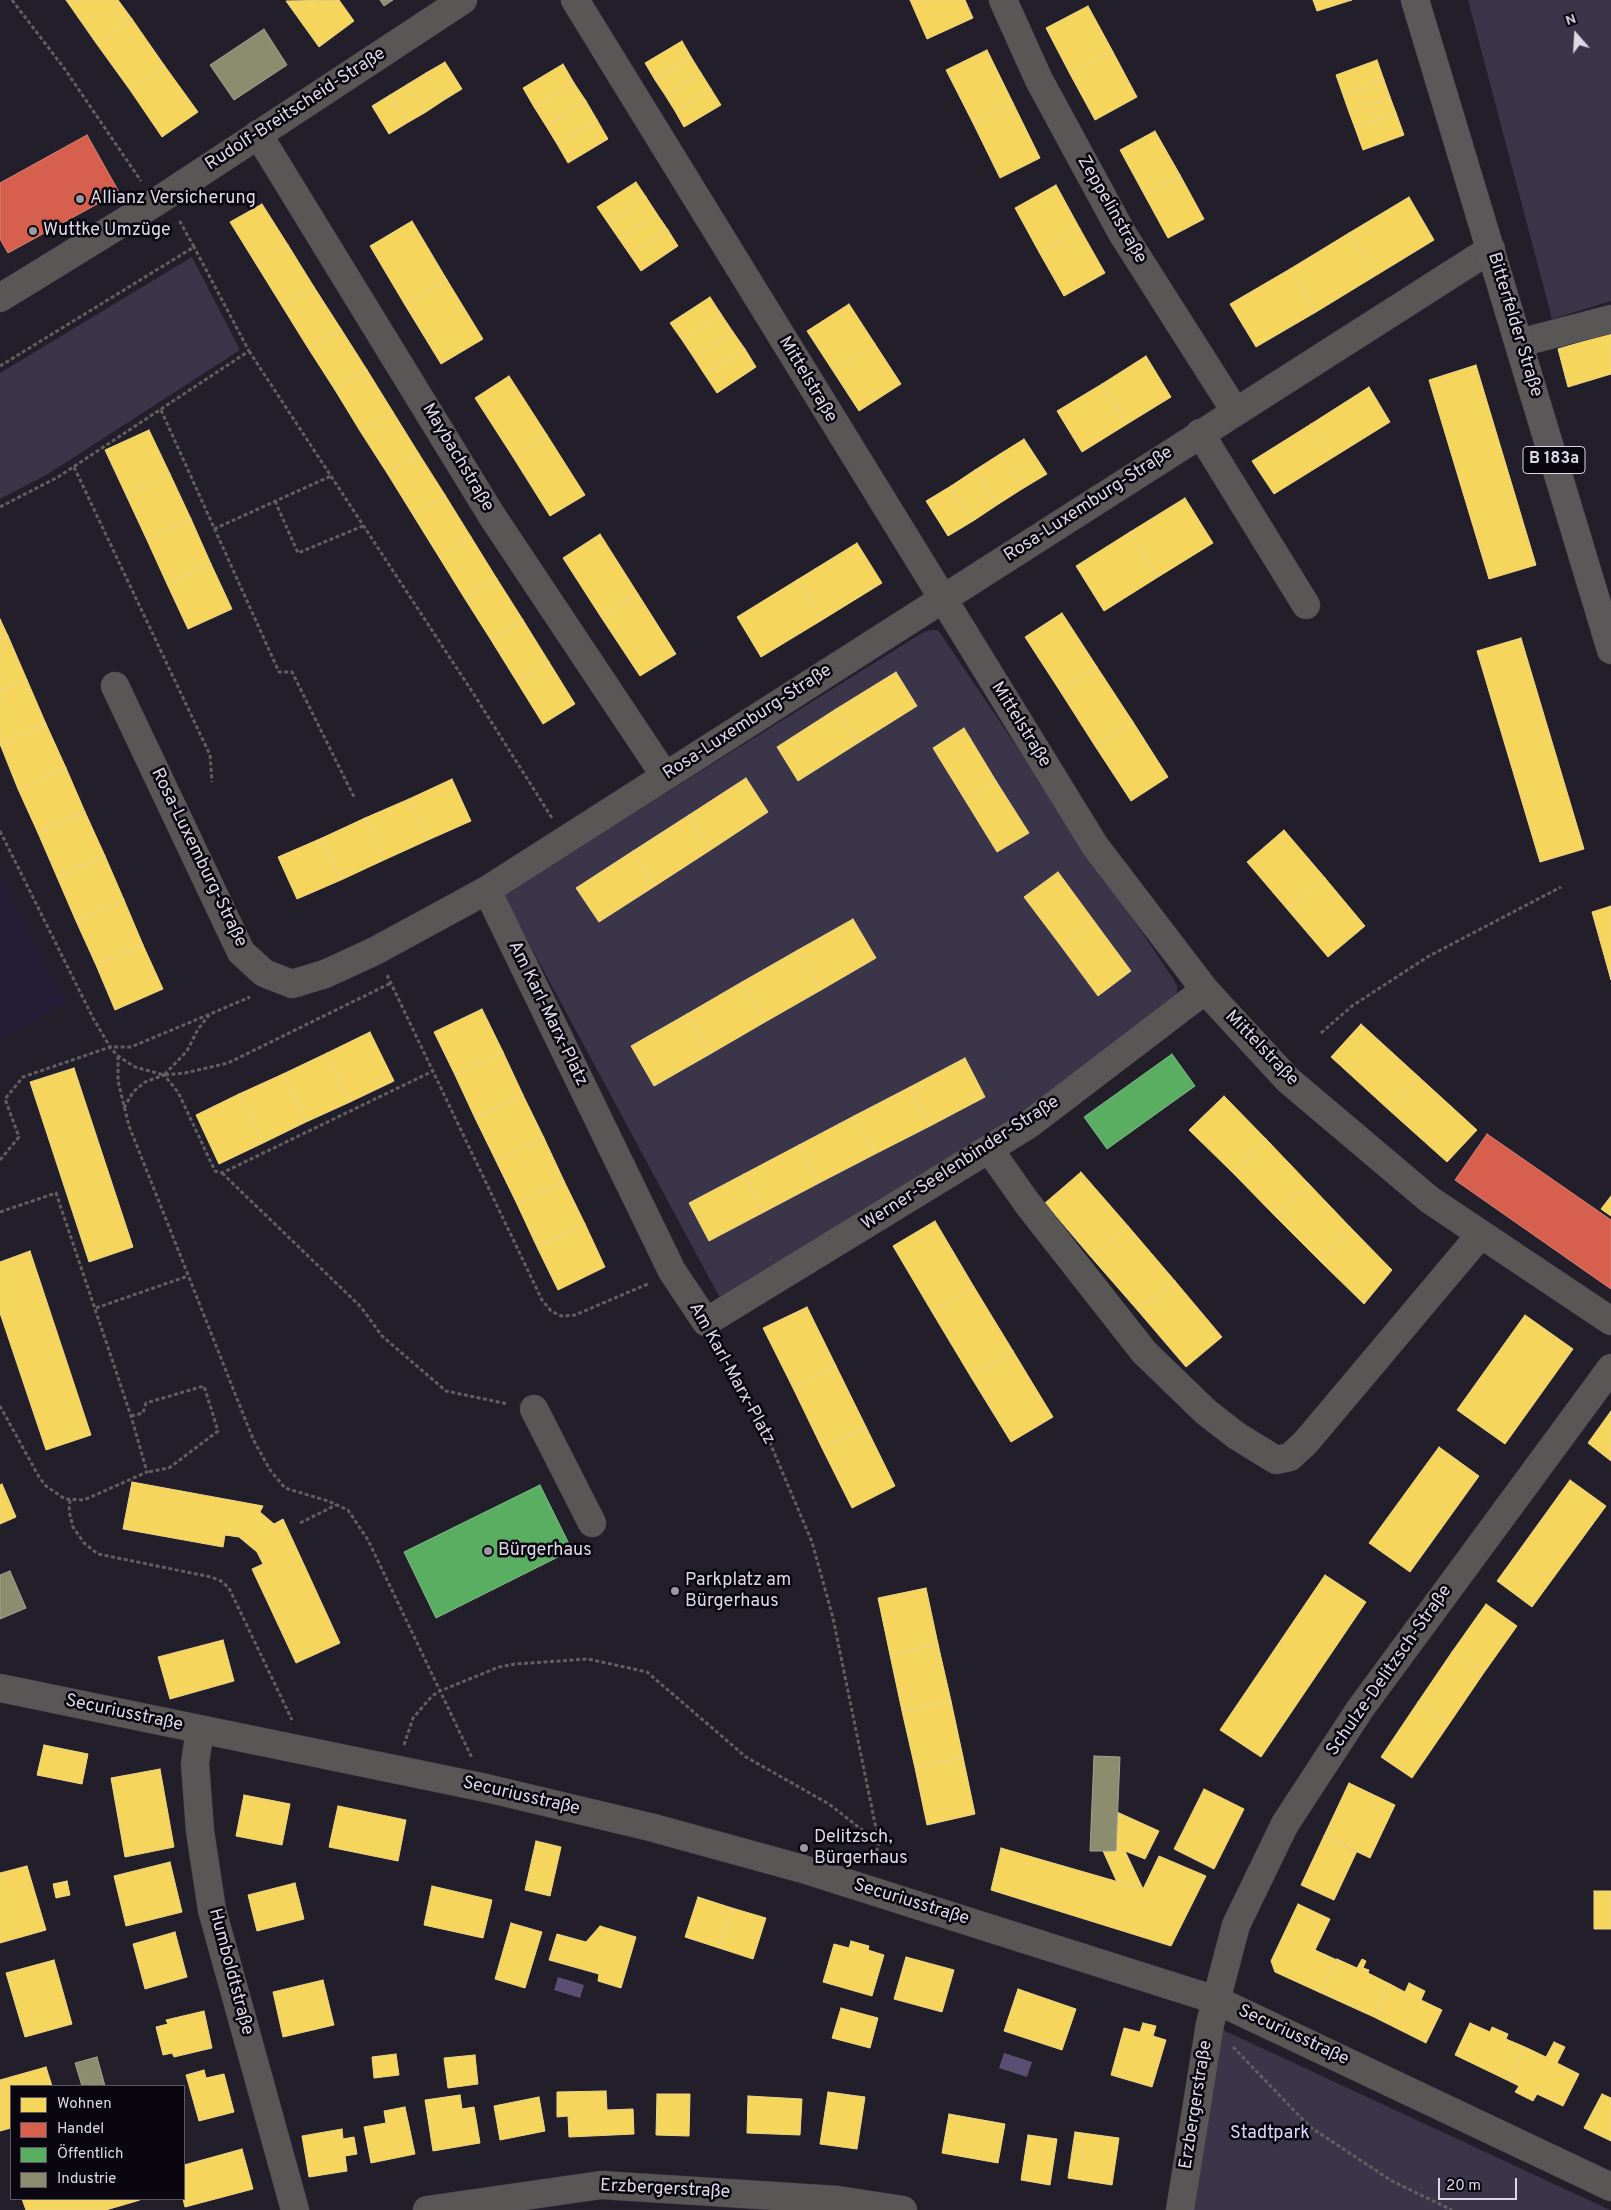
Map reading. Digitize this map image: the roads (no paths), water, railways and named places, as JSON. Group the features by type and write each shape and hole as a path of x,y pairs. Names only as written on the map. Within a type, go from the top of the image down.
{"main road":[{"name":"Bitterfelder Straße","path":"1415,0 1611,650"}],"street":[{"name":"Rudolf-Breitscheid-Straße","path":"0,298 161,199 463,0"},
{"name":"Mittelstraße","path":"575,0 1095,846 1205,990 1288,1080 1430,1200 1611,1321"},
{"name":"Zeppelinstraße","path":"1003,0 1038,80 1122,233 1235,411"},
{"name":"Maybachstraße","path":"258,134 492,516 665,776"},
{"name":"Rosa-Luxemburg-Straße","path":"116,686 242,952 264,973 292,984 325,974 376,952 487,890 1200,433 1491,249"},
{"path":"1520,344 1611,319"},
{"path":"1200,433 1306,604"},
{"name":"Am Karl-Marx-Platz","path":"487,890 672,1271 706,1322"},
{"name":"Werner-Seelenbinder-Straße","path":"706,1322 989,1149 1061,1101 1205,990"},
{"path":"989,1149 1027,1204 1144,1352 1206,1412 1237,1436 1276,1460 1290,1457 1306,1442 1481,1234"},
{"name":"Schulze-Delitzsch-Straße","path":"1213,2012 1236,1925 1285,1824 1360,1709 1611,1368"},
{"path":"534,1409 592,1523"},
{"name":"Securiusstraße","path":"0,1688 486,1788 650,1827 803,1869 866,1889 1213,2012 1611,2187"},
{"name":"Humboldtstraße","path":"200,1730 196,1773 200,1831 212,1910 295,2210"},
{"name":"Erzbergerstraße","path":"1180,2210 1213,2012"},
{"name":"Erzbergerstraße","path":"427,2210 601,2185 838,2200 904,2210"}],"place":[{"name":"Allianz Versicherung","path":"80,199"},
{"name":"Wuttke Umzüge","path":"33,231"},
{"name":"Bürgerhaus","path":"488,1551"},
{"name":"Parkplatz am Bürgerhaus","path":"675,1591"},
{"name":"Delitzsch, Bürgerhaus","path":"804,1848"}],"park label":[{"name":"Stadtpark","path":"1270,2134"}]}
